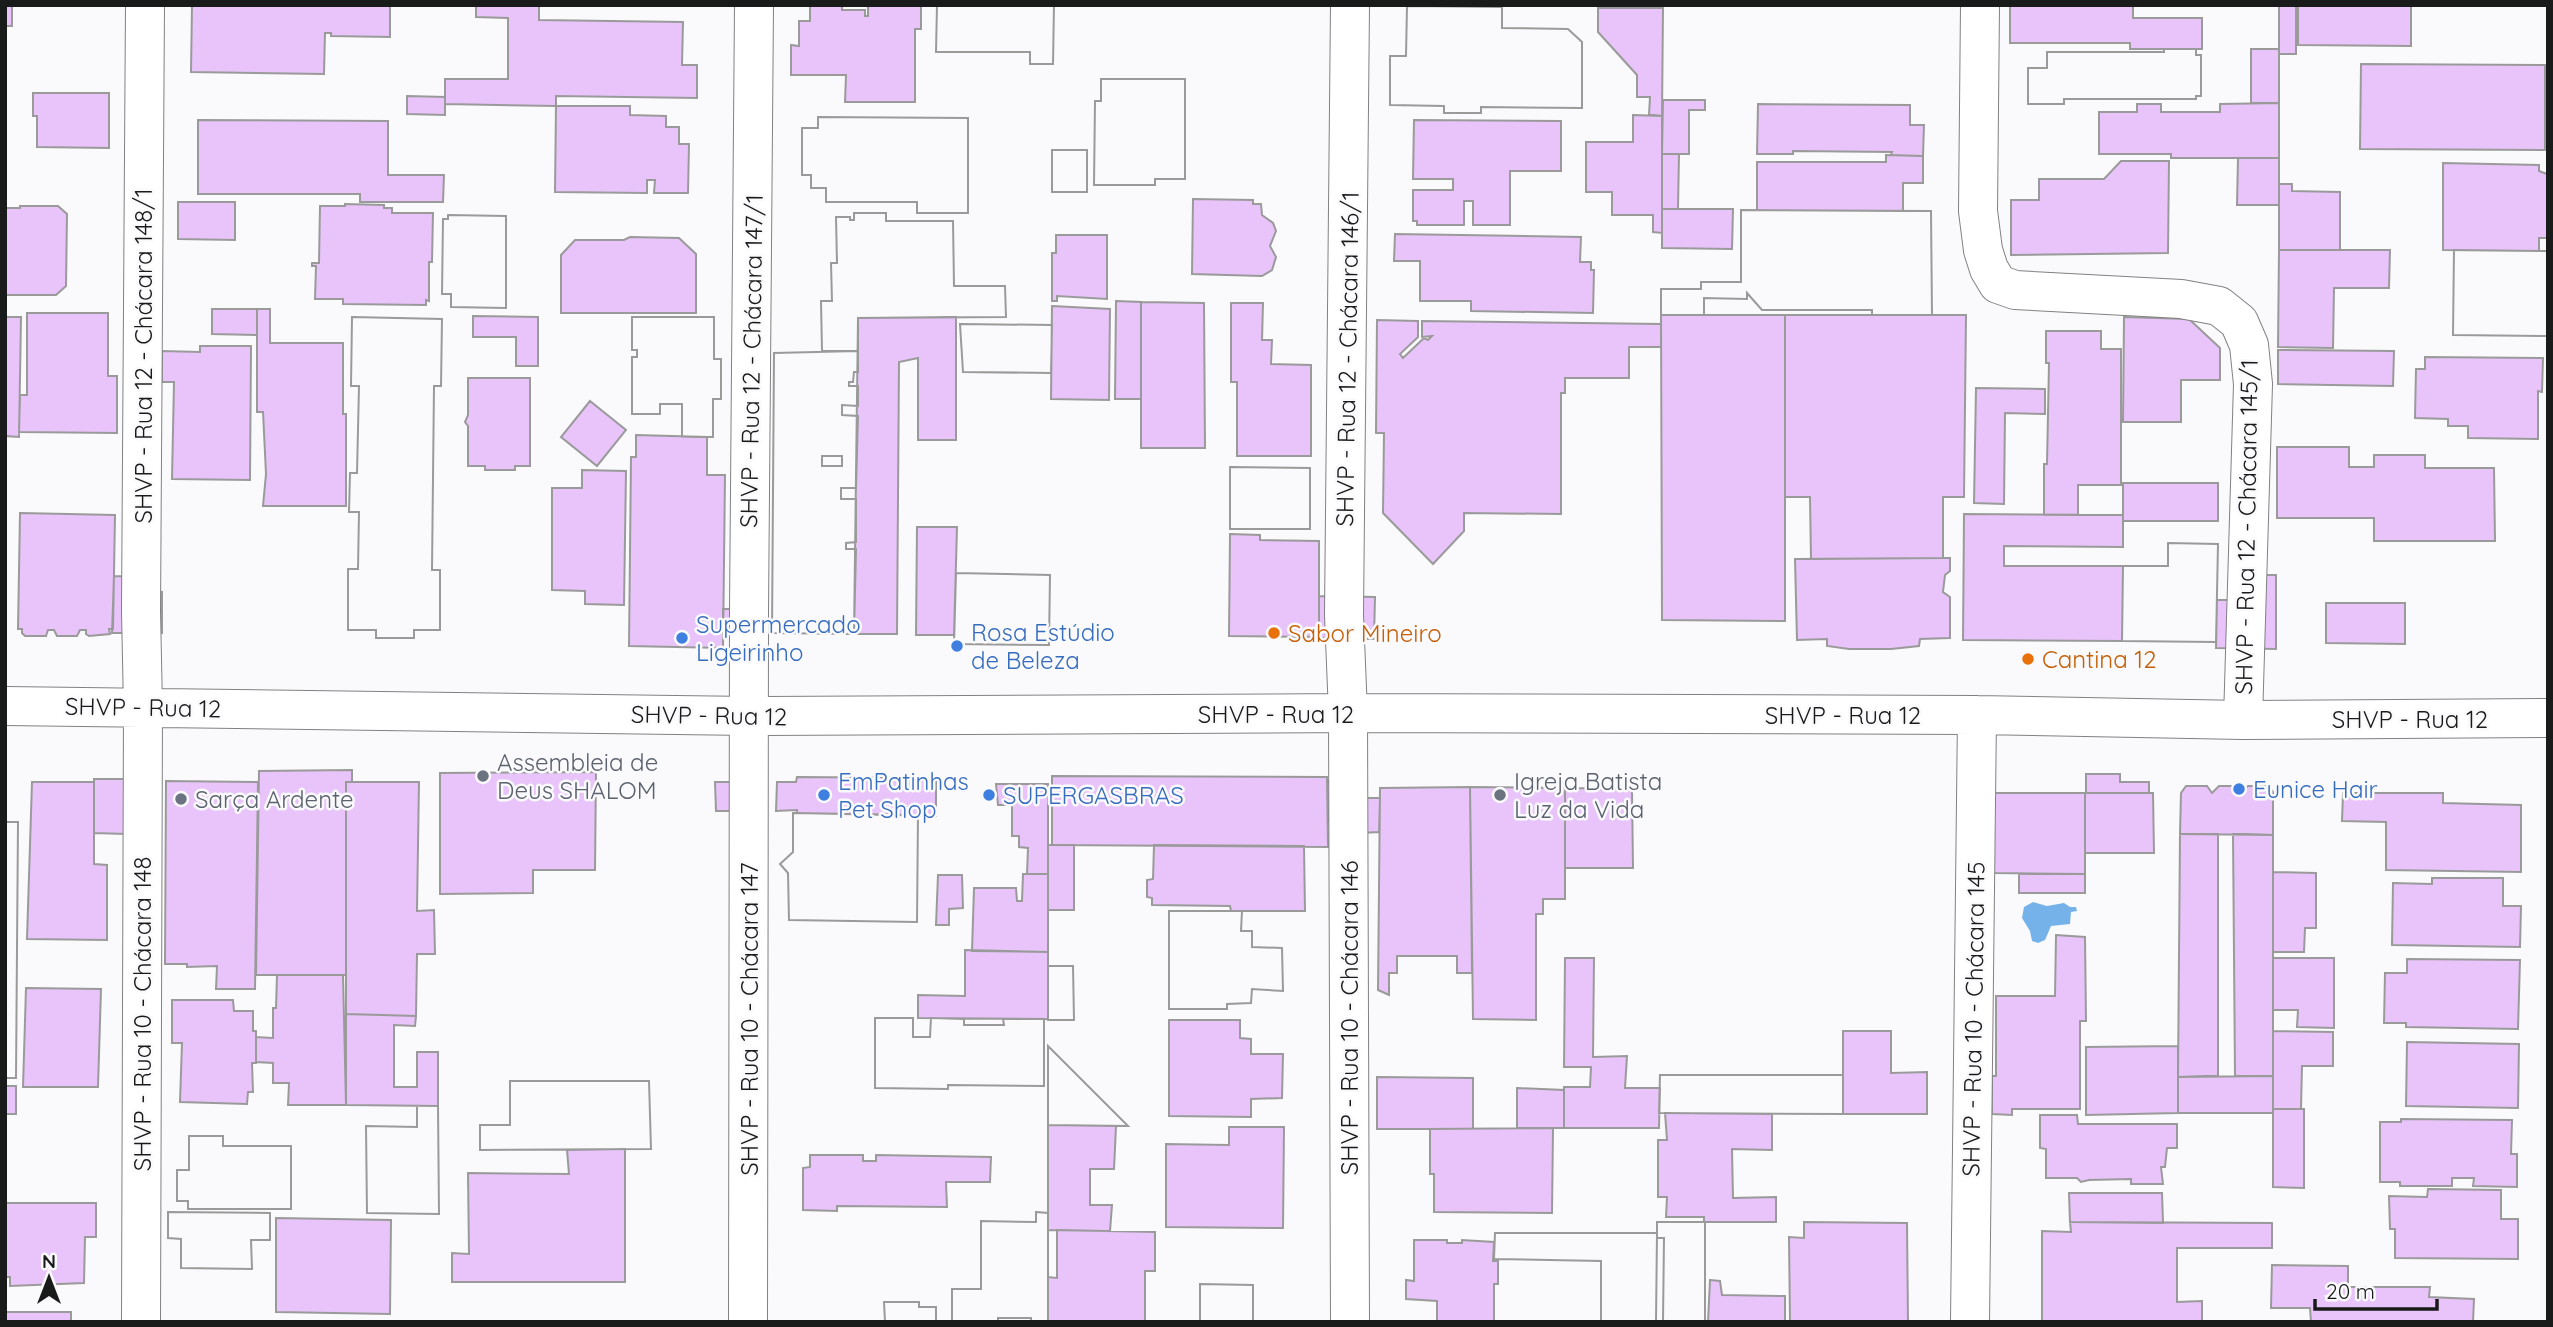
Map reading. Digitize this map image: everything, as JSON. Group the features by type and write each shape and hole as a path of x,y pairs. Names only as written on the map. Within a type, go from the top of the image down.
{"street":[{"name":"SHVP - Rua 12 - Chácara 148/1","path":"143,707 141,611 145,5"},
{"name":"SHVP - Rua 12 - Chácara 147/1","path":"750,716 754,5"},
{"name":"SHVP - Rua 12 - Chácara 146/1","path":"1348,713 1344,615 1350,5"},
{"name":"SHVP - Rua 12 - Chácara 145/1","path":"1980,5 1978,211 1983,250 1989,269 1998,284 2026,291 2181,299 2219,306 2239,322 2249,345 2253,384 2243,720"},
{"name":"SHVP - Rua 12","path":"5,706 750,716 1348,713 1977,715 2243,720 2548,718"},
{"name":"SHVP - Rua 10 - Chácara 148","path":"141,1322 143,707"},
{"name":"SHVP - Rua 10 - Chácara 146","path":"1348,713 1350,1322"},
{"name":"SHVP - Rua 10 - Chácara 145","path":"1970,1322 1977,715"},
{"name":"SHVP - Rua 10 - Chácara 147","path":"748,1322 750,716"}],"water":[{"path":"2033,902 2047,906 2064,903 2076,907 2077,911 2071,912 2070,924 2051,926 2045,940 2038,943 2032,941 2030,931 2022,918 2024,907"}],"building":[{"path":"5,5 12,5 12,26 5,26"},
{"path":"192,5 390,5 390,37 331,36 331,33 325,33 324,74 191,72"},
{"path":"476,5 539,5 539,20 683,22 682,65 697,65 697,98 556,96 556,106 445,104 445,79 508,79 508,18 476,17"},
{"path":"810,5 842,5 842,10 865,10 865,16 868,16 868,5 921,5 921,29 915,29 915,102 845,102 846,75 791,75 791,45 799,46 799,21 810,21"},
{"path":"937,5 1054,5 1053,64 1030,64 1030,52 936,52"},
{"path":"937,5 1054,5 1053,64 1030,64 1030,52 936,52"},
{"path":"2010,5 2133,5 2133,18 2202,18 2202,49 2130,49 2130,43 2010,43"},
{"path":"2279,5 2296,5 2296,54 2279,54"},
{"path":"2298,5 2411,5 2411,46 2298,45"},
{"path":"1407,6 1502,7 1502,28 1568,29 1582,42 1582,108 1481,107 1481,113 1444,113 1444,106 1390,105 1390,56 1406,56"},
{"path":"1407,6 1502,7 1502,28 1568,29 1582,42 1582,108 1481,107 1481,113 1444,113 1444,106 1390,105 1390,56 1406,56"},
{"path":"1598,8 1663,8 1662,116 1649,115 1650,97 1637,97 1637,75 1598,32"},
{"path":"2164,49 2196,49 2196,55 2201,55 2201,96 2196,96 2196,99 2064,99 2064,104 2028,104 2028,68 2047,68 2047,52 2164,52"},
{"path":"2164,49 2196,49 2196,55 2201,55 2201,96 2196,96 2196,99 2064,99 2064,104 2028,104 2028,68 2047,68 2047,52 2164,52"},
{"path":"2251,49 2279,49 2279,103 2251,103"},
{"path":"2361,64 2545,65 2545,150 2360,149"},
{"path":"1101,79 1185,79 1185,179 1155,179 1155,185 1094,185 1095,101 1101,101"},
{"path":"1101,79 1185,79 1185,179 1155,179 1155,185 1094,185 1095,101 1101,101"},
{"path":"33,93 109,93 109,148 37,147 37,116 33,116"},
{"path":"407,96 445,97 445,115 407,114"},
{"path":"1663,100 1705,100 1705,110 1689,110 1689,154 1662,154"},
{"path":"2279,103 2279,158 2171,158 2171,154 2099,154 2099,112 2137,112 2137,104 2161,104 2161,112 2220,112 2220,104"},
{"path":"1758,104 1910,105 1910,125 1924,125 1923,156 1891,155 1892,152 1793,151 1793,154 1757,154"},
{"path":"556,106 630,106 630,115 666,116 666,127 679,127 679,144 689,144 688,193 654,193 655,180 647,180 647,193 555,192"},
{"path":"1633,115 1662,116 1662,233 1653,232 1653,215 1612,215 1612,192 1586,192 1586,142 1633,142"},
{"path":"818,117 968,118 968,213 917,213 917,202 826,202 826,188 811,188 811,175 802,175 802,128 818,128"},
{"path":"818,117 968,118 968,213 917,213 917,202 826,202 826,188 811,188 811,175 802,175 802,128 818,128"},
{"path":"198,120 388,121 388,175 444,175 443,202 360,202 360,194 198,194"},
{"path":"1414,120 1561,121 1561,171 1510,171 1510,225 1473,225 1473,201 1464,201 1464,225 1417,225 1417,221 1413,221 1413,190 1453,190 1453,179 1413,179"},
{"path":"1052,150 1087,150 1087,192 1052,192"},
{"path":"1052,150 1087,150 1087,192 1052,192"},
{"path":"1662,154 1679,154 1678,209 1662,209"},
{"path":"1886,155 1923,156 1923,183 1903,183 1903,211 1757,210 1757,162 1886,162"},
{"path":"2238,158 2279,158 2279,205 2237,205"},
{"path":"2121,161 2169,161 2168,253 2011,255 2011,200 2039,200 2039,179 2104,179"},
{"path":"2443,163 2539,165 2539,171 2547,174 2548,181 2547,238 2539,238 2539,251 2443,250"},
{"path":"2279,184 2292,184 2292,191 2340,192 2340,250 2279,250"},
{"path":"1193,199 1253,200 1253,204 1261,204 1262,215 1273,223 1276,231 1270,246 1276,257 1272,270 1262,276 1192,274"},
{"path":"178,202 235,202 235,240 178,239"},
{"path":"384,205 384,208 392,208 392,213 433,213 432,262 429,262 429,301 426,300 426,305 343,304 343,299 315,299 316,266 312,266 312,263 319,263 320,206"},
{"path":"58,206 67,214 66,286 56,295 5,295 5,208"},
{"path":"1662,209 1733,209 1732,249 1662,248"},
{"path":"1741,210 1931,211 1932,315 1872,315 1872,310 1762,310 1747,293 1747,299 1704,298 1704,315 1661,315 1661,289 1701,289 1701,282 1741,282"},
{"path":"1741,210 1931,211 1932,315 1872,315 1872,310 1762,310 1747,293 1747,299 1704,298 1704,315 1661,315 1661,289 1701,289 1701,282 1741,282"},
{"path":"854,213 886,213 886,221 953,221 954,286 1005,286 1006,317 858,318 858,351 822,351 821,301 832,301 831,263 837,263 836,217 850,217 850,220 854,220"},
{"path":"854,213 886,213 886,221 953,221 954,286 1005,286 1006,317 858,318 858,351 822,351 821,301 832,301 831,263 837,263 836,217 850,217 850,220 854,220"},
{"path":"448,215 506,216 506,308 451,307 451,294 442,294 443,219 448,219"},
{"path":"448,215 506,216 506,308 451,307 451,294 442,294 443,219 448,219"},
{"path":"1395,234 1581,237 1580,262 1591,262 1591,270 1594,270 1593,313 1471,311 1471,301 1420,301 1420,261 1394,261"},
{"path":"1056,235 1107,235 1107,299 1057,296 1057,301 1052,301 1052,253 1056,253"},
{"path":"630,237 679,238 696,254 696,313 561,313 561,255 575,240 624,240"},
{"path":"2279,250 2390,250 2389,288 2334,288 2333,348 2278,347"},
{"path":"2454,250 2548,251 2548,336 2453,335"},
{"path":"2454,250 2548,251 2548,336 2453,335"},
{"path":"1116,301 1141,302 1141,399 1115,399"},
{"path":"1141,302 1204,303 1205,448 1141,448"},
{"path":"1231,303 1263,303 1262,340 1272,340 1271,364 1311,365 1311,456 1237,456 1237,382 1231,382"},
{"path":"1052,306 1110,309 1109,400 1051,399"},
{"path":"212,309 257,309 257,335 212,334"},
{"path":"257,309 270,309 270,343 343,343 346,506 263,506 266,474 263,412 257,412"},
{"path":"27,313 108,313 108,376 117,376 117,433 19,432 20,395 27,395"},
{"path":"1661,315 1785,315 1785,621 1662,620"},
{"path":"1785,315 1966,315 1964,497 1943,497 1943,558 1811,559 1810,497 1785,497"},
{"path":"473,316 538,317 538,366 516,366 516,337 473,337"},
{"path":"5,317 21,317 19,437 5,436"},
{"path":"352,317 442,319 441,386 434,386 432,570 440,570 440,630 414,630 414,638 376,638 376,630 348,630 348,569 358,569 359,512 349,512 350,473 357,473 359,386 351,386"},
{"path":"352,317 442,319 441,386 434,386 432,570 440,570 440,630 414,630 414,638 376,638 376,630 348,630 348,569 358,569 359,512 349,512 350,473 357,473 359,386 351,386"},
{"path":"632,317 714,317 714,359 721,359 721,399 713,399 713,437 682,437 682,404 660,404 660,414 632,414 632,357 637,357 637,350 632,350"},
{"path":"632,317 714,317 714,359 721,359 721,399 713,399 713,437 682,437 682,404 660,404 660,414 632,414 632,357 637,357 637,350 632,350"},
{"path":"956,317 956,440 918,440 918,358 899,362 897,634 854,634 858,318"},
{"path":"2124,317 2189,319 2220,348 2220,380 2181,380 2181,422 2123,422"},
{"path":"1377,320 1418,321 1418,337 1400,354 1403,358 1424,338 1428,340 1432,336 1422,337 1422,321 1661,324 1661,347 1629,347 1629,378 1565,378 1565,393 1561,393 1561,514 1464,513 1464,531 1433,564 1383,513 1384,433 1376,433"},
{"path":"960,324 1052,325 1051,373 963,372"},
{"path":"960,324 1052,325 1051,373 963,372"},
{"path":"2046,331 2101,331 2101,349 2121,349 2121,485 2078,485 2078,515 2044,515 2049,363 2046,363"},
{"path":"200,346 251,346 250,480 172,479 174,382 162,382 162,351 200,352"},
{"path":"2278,350 2394,351 2393,386 2278,384"},
{"path":"858,351 858,372 854,372 853,382 849,382 849,386 858,386 858,406 842,405 842,415 858,416 856,488 841,488 841,499 856,499 856,542 846,543 846,549 856,549 854,634 772,633 774,353","holes":["822,456 842,456 842,466 822,466"]},
{"path":"858,351 858,372 854,372 853,382 849,382 849,386 858,386 858,406 842,405 842,415 858,416 856,488 841,488 841,499 856,499 856,542 846,543 846,549 856,549 854,634 772,633 774,353","holes":["822,456 842,456 842,466 822,466"]},
{"path":"2425,357 2543,358 2542,392 2538,391 2538,439 2468,438 2468,426 2448,426 2448,419 2415,418 2416,369 2425,369"},
{"path":"468,378 530,378 530,466 515,466 515,470 485,470 485,466 468,466 468,426 465,422 468,415"},
{"path":"1976,388 2045,389 2045,414 2005,413 2004,504 1974,503"},
{"path":"590,401 626,430 597,466 561,437"},
{"path":"636,435 707,437 707,475 725,475 723,648 629,646 631,457 636,457"},
{"path":"2277,447 2349,447 2349,467 2374,467 2374,455 2425,455 2425,468 2494,468 2495,541 2374,541 2374,518 2277,518"},
{"path":"1230,467 1310,468 1310,529 1230,529"},
{"path":"1230,467 1310,468 1310,529 1230,529"},
{"path":"582,470 626,471 624,605 585,604 585,591 552,590 552,488 582,488"},
{"path":"2123,483 2218,483 2218,521 2123,521"},
{"path":"20,513 115,515 113,629 109,629 110,634 89,636 86,630 80,630 77,636 57,636 54,630 48,630 46,636 25,636 22,629 18,629"},
{"path":"1964,514 2123,515 2123,547 2004,546 2004,566 2123,566 2122,641 1963,640"},
{"path":"917,527 957,527 954,635 916,635"},
{"path":"1230,534 1260,535 1260,540 1319,541 1319,637 1229,636"},
{"path":"2168,543 2218,544 2216,642 2122,641 2123,566 2168,566"},
{"path":"2168,543 2218,544 2216,642 2122,641 2123,566 2168,566"},
{"path":"1950,558 1950,571 1945,575 1943,592 1950,597 1950,638 1920,639 1919,646 1891,649 1849,649 1827,646 1827,639 1797,640 1795,559"},
{"path":"956,573 1050,575 1049,645 954,644"},
{"path":"956,573 1050,575 1049,645 954,644"},
{"path":"2249,575 2276,575 2276,649 2216,648 2217,600 2249,600"},
{"path":"114,576 136,577 136,590 162,592 162,633 112,633"},
{"path":"1319,596 1375,597 1374,639 1319,638"},
{"path":"2326,603 2405,603 2405,644 2326,643"},
{"path":"723,609 766,609 766,633 723,633"},
{"path":"352,770 352,782 346,782 346,975 256,975 259,771"},
{"path":"596,772 595,870 533,870 533,893 440,894 440,773"},
{"path":"2086,774 2120,774 2120,782 2149,782 2149,793 2086,793"},
{"path":"1052,776 1327,777 1328,847 1052,845"},
{"path":"797,777 936,778 936,816 776,811 777,782 796,782"},
{"path":"94,779 125,779 126,834 94,833"},
{"path":"166,781 258,782 255,989 216,989 217,966 187,967 187,964 165,964"},
{"path":"1327,781 1362,798 1380,798 1379,832 1361,833 1347,821 1328,821"},
{"path":"32,782 94,782 94,864 107,865 107,940 27,939"},
{"path":"346,782 419,782 417,911 434,910 435,954 417,954 416,1016 346,1014"},
{"path":"715,782 734,782 732,811 716,811"},
{"path":"996,784 1048,784 1048,874 1027,874 1028,848 1019,847 1019,836 1012,836 1012,805 998,805"},
{"path":"2186,786 2207,786 2212,793 2219,786 2235,786 2241,792 2248,786 2269,786 2273,792 2273,835 2180,834 2181,793"},
{"path":"1470,787 1565,788 1565,899 1543,899 1543,914 1536,914 1536,1020 1473,1019"},
{"path":"1470,787 1472,973 1457,973 1457,956 1397,956 1397,973 1389,973 1389,995 1378,990 1380,788"},
{"path":"1565,788 1632,789 1633,868 1565,868"},
{"path":"1994,793 2085,793 2085,874 1993,873"},
{"path":"2085,793 2153,793 2154,853 2085,853"},
{"path":"2343,793 2443,793 2443,803 2521,805 2521,872 2386,870 2386,822 2342,821"},
{"path":"793,813 918,815 917,922 789,920 788,873 780,864 793,852"},
{"path":"793,813 918,815 917,922 789,920 788,873 780,864 793,852"},
{"path":"5,822 18,822 16,1078 5,1078"},
{"path":"5,822 18,822 16,1078 5,1078"},
{"path":"2180,834 2218,834 2218,1076 2178,1077"},
{"path":"2233,834 2273,835 2273,1076 2235,1076"},
{"path":"1048,845 1074,845 1074,910 1048,910"},
{"path":"1154,845 1304,846 1305,911 1231,911 1230,906 1152,905 1152,898 1147,897 1147,880 1153,879"},
{"path":"2273,872 2316,873 2316,928 2305,928 2304,952 2273,952"},
{"path":"1023,874 1048,874 1048,952 972,951 974,888 1016,888 1017,901 1022,901"},
{"path":"2019,874 2085,874 2085,893 2019,893"},
{"path":"938,875 962,875 963,908 949,909 949,925 936,925"},
{"path":"2432,878 2503,878 2503,906 2521,906 2520,947 2392,945 2393,883 2432,884"},
{"path":"1169,911 1242,911 1241,931 1252,931 1252,947 1282,948 1283,991 1252,989 1251,1003 1227,1004 1227,1009 1169,1009"},
{"path":"1169,911 1242,911 1241,931 1252,931 1252,947 1282,948 1283,991 1252,989 1251,1003 1227,1004 1227,1009 1169,1009"},
{"path":"2056,935 2085,937 2086,1021 2080,1021 2080,1109 2012,1109 2012,1115 1992,1114 1992,1076 1996,1076 1996,996 2055,996"},
{"path":"965,950 1048,952 1048,1019 918,1018 918,995 965,996"},
{"path":"1565,958 1594,958 1593,1057 1627,1056 1625,1088 1660,1088 1659,1128 1564,1128 1564,1087 1590,1087 1591,1067 1564,1067"},
{"path":"2273,958 2334,958 2334,1028 2297,1027 2298,1010 2273,1010"},
{"path":"2407,959 2520,960 2518,1029 2406,1027 2406,1023 2384,1023 2385,973 2407,973"},
{"path":"1048,966 1073,966 1074,1020 1048,1020"},
{"path":"1048,966 1073,966 1074,1020 1048,1020"},
{"path":"277,975 343,975 346,1105 288,1105 289,1083 273,1083 273,1063 256,1062 256,1037 273,1038"},
{"path":"26,988 101,989 98,1087 23,1087"},
{"path":"172,1000 233,1000 234,1011 253,1011 256,1063 252,1063 253,1092 248,1092 247,1104 180,1102 182,1043 172,1043"},
{"path":"346,1014 416,1016 415,1026 394,1025 394,1087 417,1087 417,1052 438,1052 438,1106 346,1105"},
{"path":"875,1018 913,1018 913,1037 930,1037 931,1018 964,1019 964,1025 1004,1025 1003,1019 1044,1019 1044,1086 948,1085 948,1089 875,1088"},
{"path":"875,1018 913,1018 913,1037 930,1037 931,1018 964,1019 964,1025 1004,1025 1003,1019 1044,1019 1044,1086 948,1085 948,1089 875,1088"},
{"path":"1169,1020 1240,1020 1240,1038 1251,1039 1251,1054 1283,1054 1282,1098 1251,1099 1251,1117 1169,1116"},
{"path":"1843,1031 1891,1031 1891,1073 1927,1072 1927,1114 1843,1114"},
{"path":"2273,1031 2333,1032 2333,1066 2302,1066 2301,1109 2273,1109"},
{"path":"2407,1042 2519,1044 2518,1108 2406,1106"},
{"path":"1048,1046 1128,1126 1048,1125"},
{"path":"1048,1046 1128,1126 1048,1125"},
{"path":"2178,1046 2178,1113 2086,1115 2086,1047"},
{"path":"1660,1075 1843,1075 1843,1114 1659,1113"},
{"path":"1660,1075 1843,1075 1843,1114 1659,1113"},
{"path":"2273,1076 2273,1113 2178,1113 2178,1077"},
{"path":"1377,1077 1473,1078 1473,1129 1377,1129"},
{"path":"510,1081 649,1081 651,1149 480,1150 480,1125 510,1125"},
{"path":"510,1081 649,1081 651,1149 480,1150 480,1125 510,1125"},
{"path":"5,1086 16,1086 16,1114 5,1114"},
{"path":"1517,1088 1564,1090 1564,1128 1517,1128"},
{"path":"417,1106 438,1106 439,1214 367,1213 366,1126 417,1127"},
{"path":"417,1106 438,1106 439,1214 367,1213 366,1126 417,1127"},
{"path":"2273,1109 2304,1109 2304,1188 2273,1187"},
{"path":"1665,1113 1772,1114 1772,1150 1732,1149 1733,1198 1776,1197 1776,1222 1704,1222 1704,1217 1666,1217 1667,1197 1658,1197 1658,1140 1667,1140"},
{"path":"2040,1115 2077,1115 2078,1124 2177,1124 2177,1148 2167,1148 2165,1167 2161,1167 2163,1184 2131,1184 2131,1179 2081,1182 2077,1178 2046,1178 2046,1149 2040,1148"},
{"path":"2401,1119 2512,1120 2511,1154 2517,1154 2517,1187 2473,1186 2474,1178 2452,1178 2452,1186 2400,1186 2400,1182 2380,1182 2380,1122 2401,1122"},
{"path":"1048,1125 1116,1126 1114,1169 1090,1169 1090,1205 1112,1205 1110,1231 1048,1230"},
{"path":"1229,1127 1284,1127 1283,1228 1166,1227 1166,1144 1229,1145"},
{"path":"1553,1128 1552,1213 1434,1212 1434,1174 1430,1174 1430,1129"},
{"path":"189,1136 223,1136 223,1146 291,1146 291,1209 188,1209 188,1201 177,1201 177,1170 189,1170"},
{"path":"189,1136 223,1136 223,1146 291,1146 291,1209 188,1209 188,1201 177,1201 177,1170 189,1170"},
{"path":"625,1149 625,1282 452,1282 452,1253 469,1254 468,1173 569,1174 567,1150"},
{"path":"810,1155 863,1155 863,1161 876,1161 876,1155 991,1157 990,1182 946,1182 947,1207 837,1206 837,1211 803,1210 803,1168 810,1167"},
{"path":"2428,1189 2501,1190 2501,1219 2518,1219 2518,1259 2395,1258 2395,1229 2390,1229 2389,1196 2427,1197"},
{"path":"2069,1193 2162,1193 2163,1223 2070,1222"},
{"path":"5,1203 96,1203 96,1237 85,1237 84,1283 10,1286 10,1277 5,1277"},
{"path":"168,1212 270,1213 270,1240 251,1240 252,1269 181,1268 181,1239 168,1238"},
{"path":"168,1212 270,1213 270,1240 251,1240 252,1269 181,1268 181,1239 168,1238"},
{"path":"1036,1212 1048,1213 1048,1322 1031,1322 1031,1318 998,1318 998,1322 952,1322 952,1289 981,1289 981,1221 1036,1222"},
{"path":"1036,1212 1048,1213 1048,1322 1031,1322 1031,1318 998,1318 998,1322 952,1322 952,1289 981,1289 981,1221 1036,1222"},
{"path":"276,1218 391,1220 390,1314 276,1312"},
{"path":"1657,1222 1705,1222 1705,1322 1656,1322 1663,1321 1664,1238 1657,1238"},
{"path":"1657,1222 1705,1222 1705,1322 1656,1322 1663,1321 1664,1238 1657,1238"},
{"path":"1804,1222 1907,1223 1908,1322 1790,1322 1789,1237 1804,1238"},
{"path":"2070,1222 2272,1223 2272,1248 2177,1248 2177,1302 2202,1301 2202,1322 2042,1322 2042,1231 2071,1232"},
{"path":"1057,1230 1155,1232 1155,1271 1145,1271 1145,1322 1048,1322 1048,1277 1057,1278"},
{"path":"1495,1233 1657,1233 1656,1322 1601,1322 1601,1261 1494,1259"},
{"path":"1495,1233 1657,1233 1656,1322 1601,1322 1601,1261 1494,1259"},
{"path":"1414,1240 1447,1240 1447,1243 1462,1243 1462,1240 1494,1242 1493,1261 1498,1261 1498,1284 1494,1284 1494,1322 1437,1322 1437,1301 1406,1299 1406,1280 1414,1281"},
{"path":"2272,1265 2348,1266 2348,1287 2430,1287 2429,1297 2474,1299 2473,1322 2311,1322 2310,1308 2271,1308"},
{"path":"1710,1280 1720,1281 1722,1295 1785,1296 1785,1322 1708,1322"},
{"path":"1200,1284 1253,1285 1253,1322 1200,1322"},
{"path":"1200,1284 1253,1285 1253,1322 1200,1322"},
{"path":"884,1302 919,1302 919,1307 936,1307 936,1322 885,1322"},
{"path":"884,1302 919,1302 919,1307 936,1307 936,1322 885,1322"},
{"path":"5,1312 71,1312 71,1322 5,1322"}],"place":[{"name":"Sabor Mineiro","path":"1274,633"},
{"name":"Supermercado Ligeirinho","path":"682,638"},
{"name":"Rosa Estúdio de Beleza","path":"957,646"},
{"name":"Cantina 12","path":"2028,659"},
{"name":"Assembleia de Deus SHALOM","path":"483,776"},
{"name":"Eunice Hair","path":"2239,789"},
{"name":"EmPatinhas Pet Shop","path":"824,795"},
{"name":"SUPERGASBRAS","path":"989,795"},
{"name":"Igreja Batista Luz da Vida","path":"1500,795"},
{"name":"Sarça Ardente","path":"181,799"}]}
